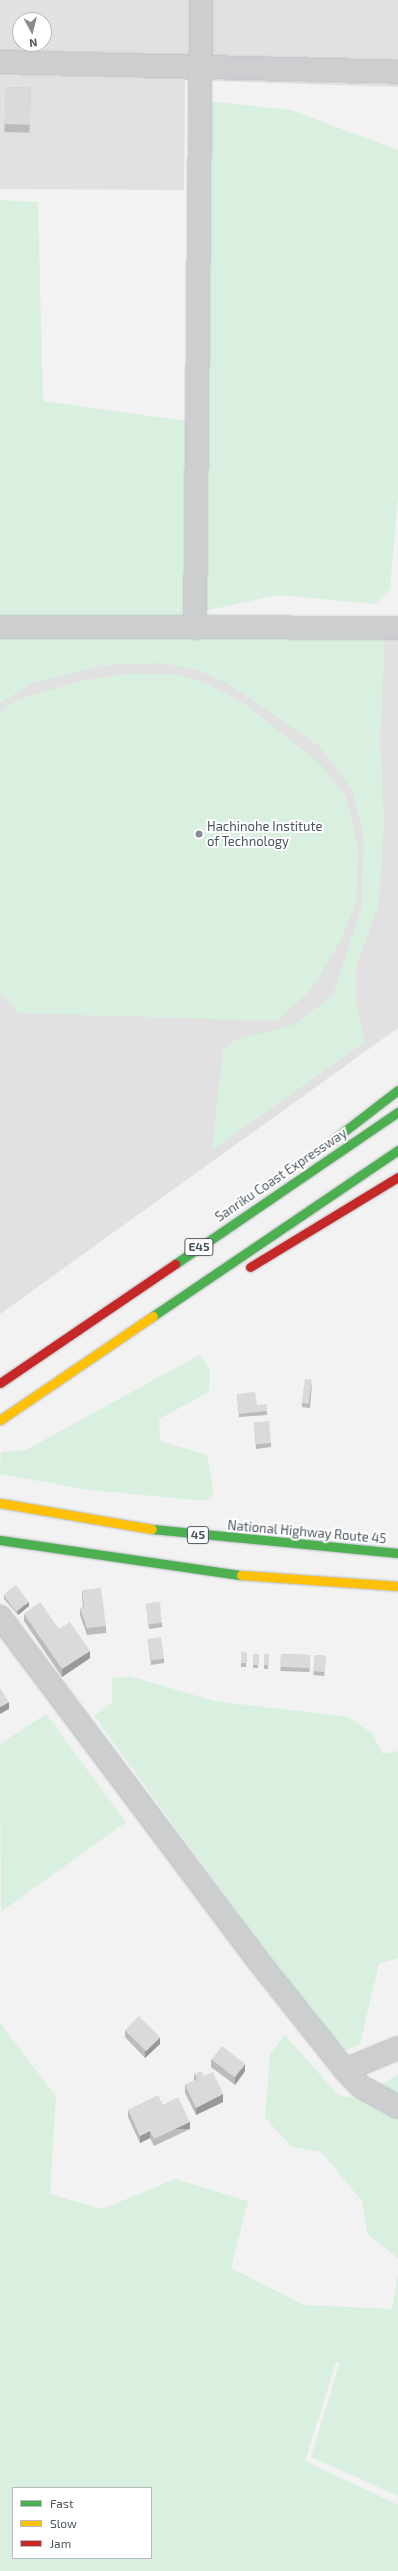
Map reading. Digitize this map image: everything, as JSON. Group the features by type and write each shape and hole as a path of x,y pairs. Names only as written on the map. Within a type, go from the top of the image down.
{"highway":[{"path":"324,1148 398,1090"},
{"name":"Sanriku Coast Expressway","path":"0,1383 398,1112"},
{"name":"E45","path":"0,1420 398,1150"},
{"path":"225,1229 312,1158"},
{"path":"244,1271 398,1177"},
{"path":"71,1373 204,1295"},
{"name":"National Highway Route 45","path":"0,1503 72,1518 208,1537 398,1552"},
{"path":"0,1540 228,1574 398,1586"}],"street":[{"path":"195,628 201,0"},
{"path":"0,62 200,69 398,72"},
{"path":"0,627 398,628"},
{"path":"0,1617 255,1957 345,2070 360,2086 398,2107"},
{"path":"345,2070 398,2048"}],"shaded area":[{"path":"0,0 398,0 398,87 185,80 184,190 0,189"},
{"name":"Hachinohe Institute of Technology","path":"398,639 398,1028 0,1314 0,640"}],"green space":[{"path":"208,101 291,110 398,150 398,496 390,589 375,604 278,595 182,616 0,617 0,200 38,202 43,401 208,424"},
{"path":"385,634 380,740 384,819 379,905 356,966 356,1002 365,1042 212,1150 223,1050 237,1039 294,1025 333,995 361,910 364,840 352,789 319,746 229,684 198,670 162,663 108,665 34,682 0,703 0,636"},
{"path":"133,673 174,674 204,682 245,704 320,764 346,797 358,848 356,903 341,940 312,988 278,1021 19,1013 0,992 0,716 6,706 27,697 80,681"},
{"path":"199,1355 210,1368 209,1392 159,1419 160,1441 207,1455 214,1493 206,1501 89,1490 0,1474 1,1452 26,1450"},
{"path":"130,1676 214,1701 348,1717 372,1733 383,1754 398,1751 398,1958 379,1964 360,2044 340,2053 94,1716 112,1702 112,1678"},
{"path":"46,1714 126,1822 1,1912 0,1744"},
{"path":"0,2023 56,2096 50,2194 102,2209 175,2179 248,2201 231,2268 304,2305 392,2309 398,2274 398,2496 311,2457 340,2362 336,2362 305,2461 398,2505 398,2571 0,2571"},
{"path":"285,2035 338,2095 360,2099 398,2074 398,2258 367,2234 362,2201 321,2152 292,2147 265,2118 270,2054"}],"building":[{"path":"6,87 31,88 30,125 5,124"},
{"path":"305,1379 312,1380 309,1404 302,1403"},
{"path":"255,1392 257,1405 267,1404 267,1411 239,1414 237,1394"},
{"path":"269,1421 271,1443 256,1444 254,1422"},
{"path":"16,1585 29,1602 16,1611 3,1595"},
{"path":"101,1588 106,1626 87,1628 80,1608 84,1607 82,1590"},
{"path":"40,1602 59,1629 70,1622 90,1651 62,1669 24,1614"},
{"path":"160,1602 162,1623 148,1624 146,1603"},
{"path":"161,1637 164,1659 151,1661 148,1639"},
{"path":"241,1652 247,1653 246,1663 241,1663"},
{"path":"253,1654 259,1654 258,1665 253,1665"},
{"path":"264,1654 269,1654 268,1665 264,1665"},
{"path":"281,1654 310,1655 310,1668 281,1667"},
{"path":"315,1655 326,1656 325,1672 314,1671"},
{"path":"0,1688 9,1702 0,1707"},
{"path":"139,2016 160,2037 146,2051 125,2030"},
{"path":"222,2046 245,2064 234,2077 212,2059"},
{"path":"201,2071 204,2076 213,2072 223,2094 196,2108 185,2085 197,2079 194,2074"},
{"path":"158,2095 163,2105 178,2097 190,2122 154,2139 150,2131 140,2136 128,2110"}],"traffic: fast":[{"path":"333,1140 398,1090"},
{"path":"175,1264 398,1112"},
{"path":"153,1316 398,1150"},
{"path":"152,1529 398,1553"},
{"path":"0,1540 241,1575"}],"traffic: slow":[{"path":"0,1420 153,1316"},
{"path":"0,1503 152,1529"},
{"path":"241,1575 398,1586"}],"traffic: jam":[{"path":"250,1267 398,1177"},
{"path":"0,1383 175,1264"}],"place":[{"name":"Hachinohe Institute of Technology","path":"199,834"}]}
